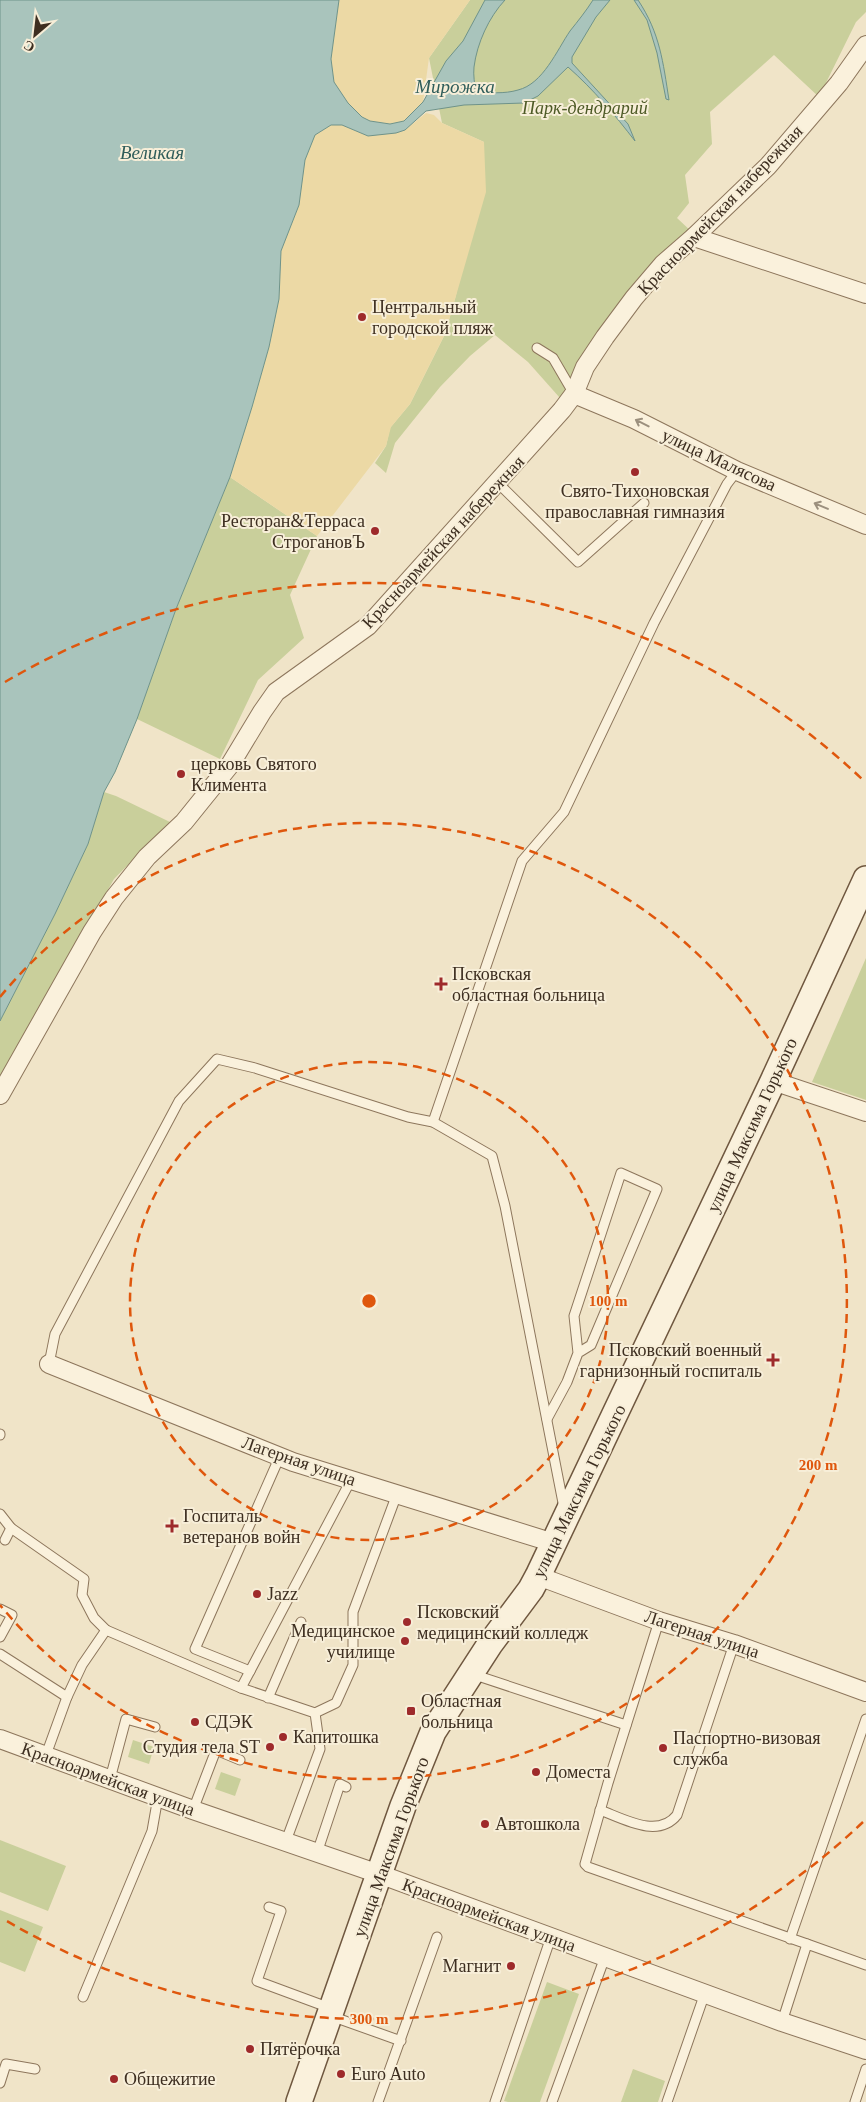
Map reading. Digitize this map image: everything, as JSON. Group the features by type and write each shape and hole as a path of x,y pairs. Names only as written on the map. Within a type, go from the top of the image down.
{"main road":[{"name":"улица Максима Горького","path":"299,2102 403,1806 433,1732 490,1644 531,1590 773,1081 866,879"}],"street":[{"name":"Красноармейская набережная","path":"0,1095 92,932 114,898 147,857 184,822 224,772 276,692 368,626 562,410 574,394 585,367 604,337 663,264 768,166 840,83 866,45"},
{"path":"694,237 866,294"},
{"name":"улица Малясова","path":"574,394 634,419 737,471 866,525"},
{"path":"773,1081 866,1112"},
{"name":"Лагерная улица","path":"49,1364 280,1456 554,1543"},
{"name":"Лагерная улица","path":"538,1576 660,1621 734,1644 866,1692"},
{"name":"Красноармейская улица","path":"0,1739 192,1810 380,1874 782,2022 866,2050"}],"lane":[{"path":"537,348 553,358 574,394"},
{"path":"433,1122 522,861 564,812 654,623 728,484 737,471"},
{"path":"498,483 578,562 644,503"},
{"path":"49,1364 55,1334 179,1101 217,1058 255,1068 408,1116 433,1122 492,1156 505,1206 566,1518"},
{"path":"547,1419 567,1382 578,1353 574,1316 620,1173 657,1190 591,1345 578,1353"},
{"path":"250,1672 195,1649 280,1456"},
{"path":"241,1688 351,1480"},
{"path":"0,1514 12,1528 84,1579 82,1596 94,1618 106,1630 241,1688 315,1713 336,1703 353,1665 353,1612 398,1494"},
{"path":"5,1540 12,1528"},
{"path":"0,1609 12,1615 0,1637"},
{"path":"660,1621 585,1860 588,1867 866,1965"},
{"path":"268,1698 301,1622"},
{"path":"46,1755 67,1697 82,1665 106,1630"},
{"path":"600,1810 649,1827 660,1827 671,1822 678,1815 734,1644"},
{"path":"0,1654 67,1697"},
{"path":"472,1674 626,1725"},
{"path":"286,1841 320,1748 315,1713"},
{"path":"110,1779 126,1719 154,1727"},
{"path":"790,1939 866,1719"},
{"path":"192,1810 216,1750 240,1760"},
{"path":"317,1853 340,1784 346,1787"},
{"path":"83,1997 152,1832 158,1797"},
{"path":"269,1907 281,1911 257,1981 401,2041"},
{"path":"378,2102 437,1937"},
{"path":"495,2102 551,1937"},
{"path":"782,2022 807,1944"},
{"path":"552,2102 605,1957"},
{"path":"667,2102 705,1993"},
{"path":"0,2082 6,2064 35,2069"},
{"path":"855,2102 866,2069"}],"green space":[{"name":"Парк-дендрарий","path":"470,0 866,0 866,12 856,22 819,97 774,55 710,112 712,144 685,175 689,203 677,218 693,233 560,398 528,362 495,335 470,356 440,387 395,443 386,473 375,463 386,446 390,428 410,404 445,334 456,295 484,142 442,123 429,58"},
{"path":"230,477 317,536 290,595 304,638 258,680 220,759 137,719 176,609"},
{"path":"104,792 170,822 114,879 0,1080 0,1021 55,914 88,844"},
{"path":"866,958 866,1100 812,1082"},
{"path":"133,1740 154,1747 149,1764 128,1757"},
{"path":"221,1772 241,1779 235,1796 215,1789"},
{"path":"0,1840 66,1866 48,1911 0,1892"},
{"path":"0,1910 43,1927 25,1972 0,1962"},
{"path":"547,1982 579,1994 540,2102 504,2101"},
{"path":"633,2069 665,2081 658,2102 621,2102"}],"sand":[{"path":"339,0 470,0 429,58 423,102 404,121 390,124 370,121 362,117 348,103 334,82 331,59"},
{"name":"Центральный городской пляж","path":"426,113 434,115 442,123 484,142 486,192 445,334 410,404 391,427 386,446 317,536 230,477 269,347 279,299 281,251 299,205 305,160 315,135 331,125 342,125 368,136 405,130"}],"water":[{"name":"Великая","path":"0,0 339,0 331,59 334,82 348,103 362,117 370,121 390,124 404,121 423,102 446,61 463,41 485,0 505,0 489,22 478,49 474,70 475,91 496,93 518,90 527,87 535,81 542,74 593,0 610,0 596,17 572,57 572,63 628,124 635,141 586,84 568,67 538,96 524,103 464,105 426,111 405,130 396,133 368,136 342,125 331,125 315,135 305,160 299,205 281,251 279,299 269,347 230,477 176,609 137,719 115,772 104,792 88,844 55,914 0,1021"},
{"path":"634,0 638,0 656,36 660,48 669,100 666,99 657,53 647,20"}],"place":[{"name":"Центральный городской пляж","path":"362,317"},
{"name":"Свято-Тихоновская православная гимназия","path":"635,472"},
{"name":"Ресторан&Терраса СтрогановЪ","path":"375,531"},
{"name":"церковь Святого Климента","path":"181,774"},
{"name":"Псковская областная больница","path":"441,984"},
{"name":"Псковский военный гарнизонный госпиталь","path":"773,1360"},
{"name":"Госпиталь ветеранов войн","path":"172,1526"},
{"name":"Jazz","path":"257,1594"},
{"name":"Псковский медицинский колледж","path":"407,1622"},
{"name":"Медицинское училище","path":"405,1641"},
{"name":"Областная больница","path":"411,1711"},
{"name":"СДЭК","path":"195,1722"},
{"name":"Капитошка","path":"283,1737"},
{"name":"Студия тела ST","path":"270,1747"},
{"name":"Паспортно-визовая служба","path":"663,1748"},
{"name":"Доместа","path":"536,1772"},
{"name":"Автошкола","path":"485,1824"},
{"name":"Магнит","path":"511,1966"},
{"name":"Пятёрочка","path":"250,2049"},
{"name":"Euro Auto","path":"341,2074"},
{"name":"Общежитие","path":"114,2079"}],"water label":[{"name":"Мирожка","path":"455,86"}]}
